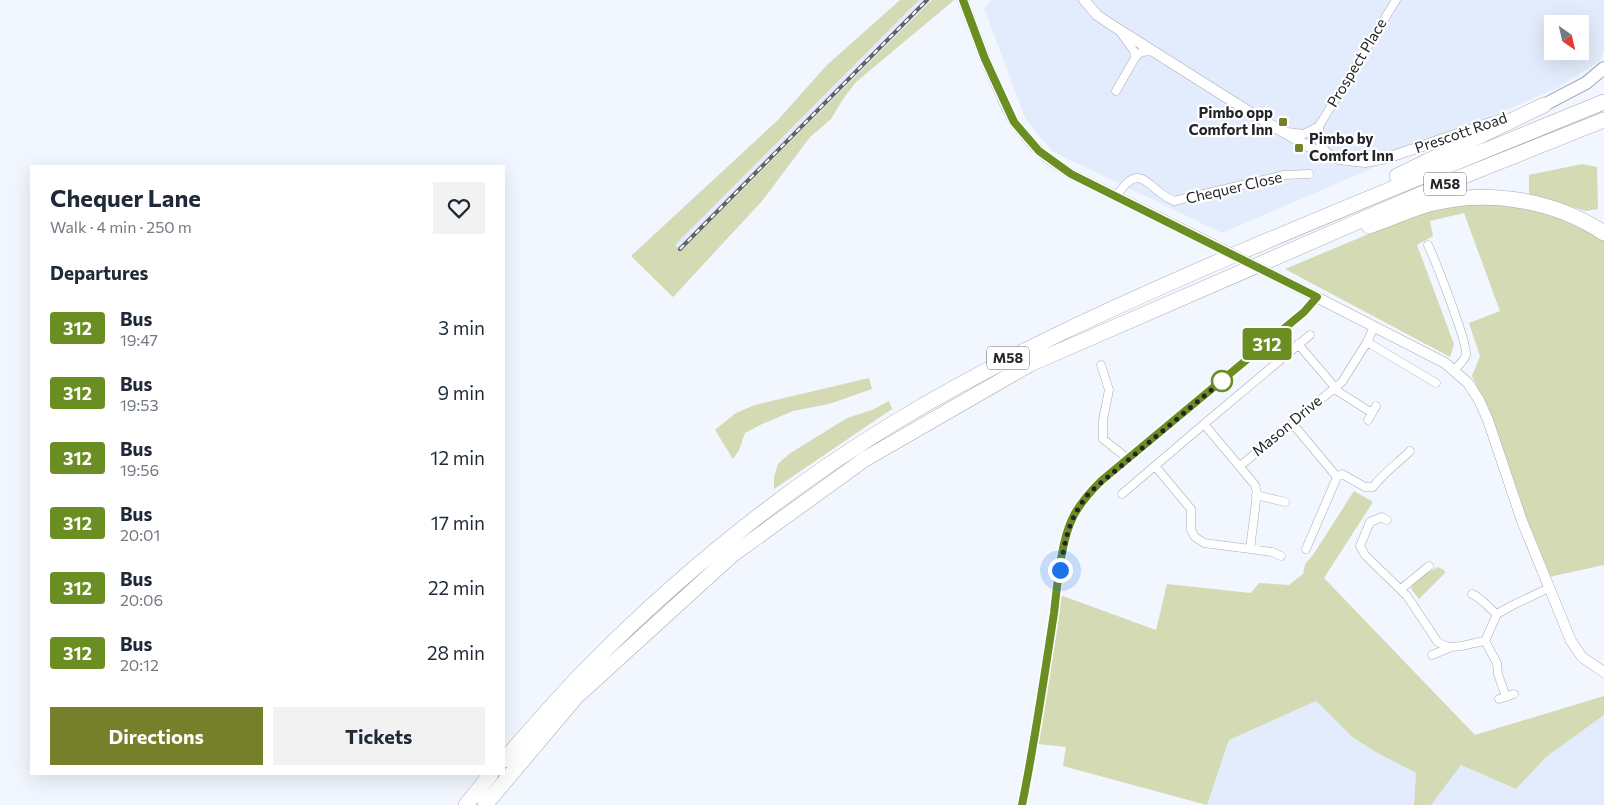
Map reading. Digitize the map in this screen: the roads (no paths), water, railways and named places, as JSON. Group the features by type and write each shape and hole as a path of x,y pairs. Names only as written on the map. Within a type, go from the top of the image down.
{"highway":[{"name":"M58","path":"505,759 588,667 705,560 765,512 827,467 890,425 997,364 1067,329 1328,215 1604,102"},
{"path":"1328,215 1366,190 1544,105"},
{"name":"M58","path":"484,805 576,697 725,562 865,459 1030,364 1456,179 1604,120"},
{"name":"M58","path":"1508,158 1555,146 1604,128"},
{"name":"M58","path":"1288,252 1338,238 1434,203 1480,197 1522,201 1564,213 1604,233"},
{"path":"466,805 491,775"}],"main road":[{"name":"Prescott Road","path":"1544,105 1586,83 1604,68"}],"street":[{"path":"963,0 985,59 1014,122 1033,146 1060,167 1445,363 1471,387 1488,420 1522,521 1576,649 1592,665 1604,672"},
{"name":"Prescott Road","path":"1084,0 1097,15 1259,118 1330,157 1365,162 1386,158 1544,105"},
{"name":"Prospect Place","path":"1319,126 1396,0"},
{"path":"1119,29 1134,51 1135,58"},
{"path":"1116,91 1135,58 1141,52 1154,51"},
{"path":"1286,132 1304,134 1319,126 1320,143 1330,157"},
{"name":"Chequer Close","path":"1116,197 1132,178 1143,180 1174,201 1284,175 1309,174"},
{"path":"1428,245 1447,293 1466,350 1462,362 1454,370"},
{"path":"1022,805 1034,742 1056,593 1069,527 1080,504 1090,492 1304,312 1317,297"},
{"name":"Mason Drive","path":"1204,424 1240,466 1347,375 1374,327"},
{"path":"1122,494 1310,335"},
{"path":"1367,342 1436,383"},
{"path":"1298,344 1344,396 1372,413"},
{"path":"1101,365 1109,390 1103,420 1103,439 1128,460"},
{"path":"1292,423 1337,477"},
{"path":"1306,549 1337,477 1342,474 1365,487 1373,487 1383,474 1410,451"},
{"path":"1154,466 1191,509 1191,530 1196,538 1204,543 1272,552 1281,556"},
{"path":"1240,466 1255,485 1256,495 1250,549"},
{"path":"1256,495 1284,502"},
{"path":"1360,546 1370,522 1382,517 1387,520"},
{"path":"1352,541 1360,546 1365,555 1401,589 1416,608 1437,641 1442,646 1450,648"},
{"path":"1401,589 1429,566"},
{"path":"1485,641 1497,614 1549,588"},
{"path":"1472,594 1480,597 1487,607 1497,614"},
{"path":"1432,655 1450,648 1485,641"},
{"path":"1485,641 1496,663 1507,697"}],"railway":[{"path":"680,249 927,0"}],"place":[{"name":"Pimbo opp Comfort Inn","path":"1283,122"},
{"name":"Pimbo by Comfort Inn","path":"1299,148"}]}
